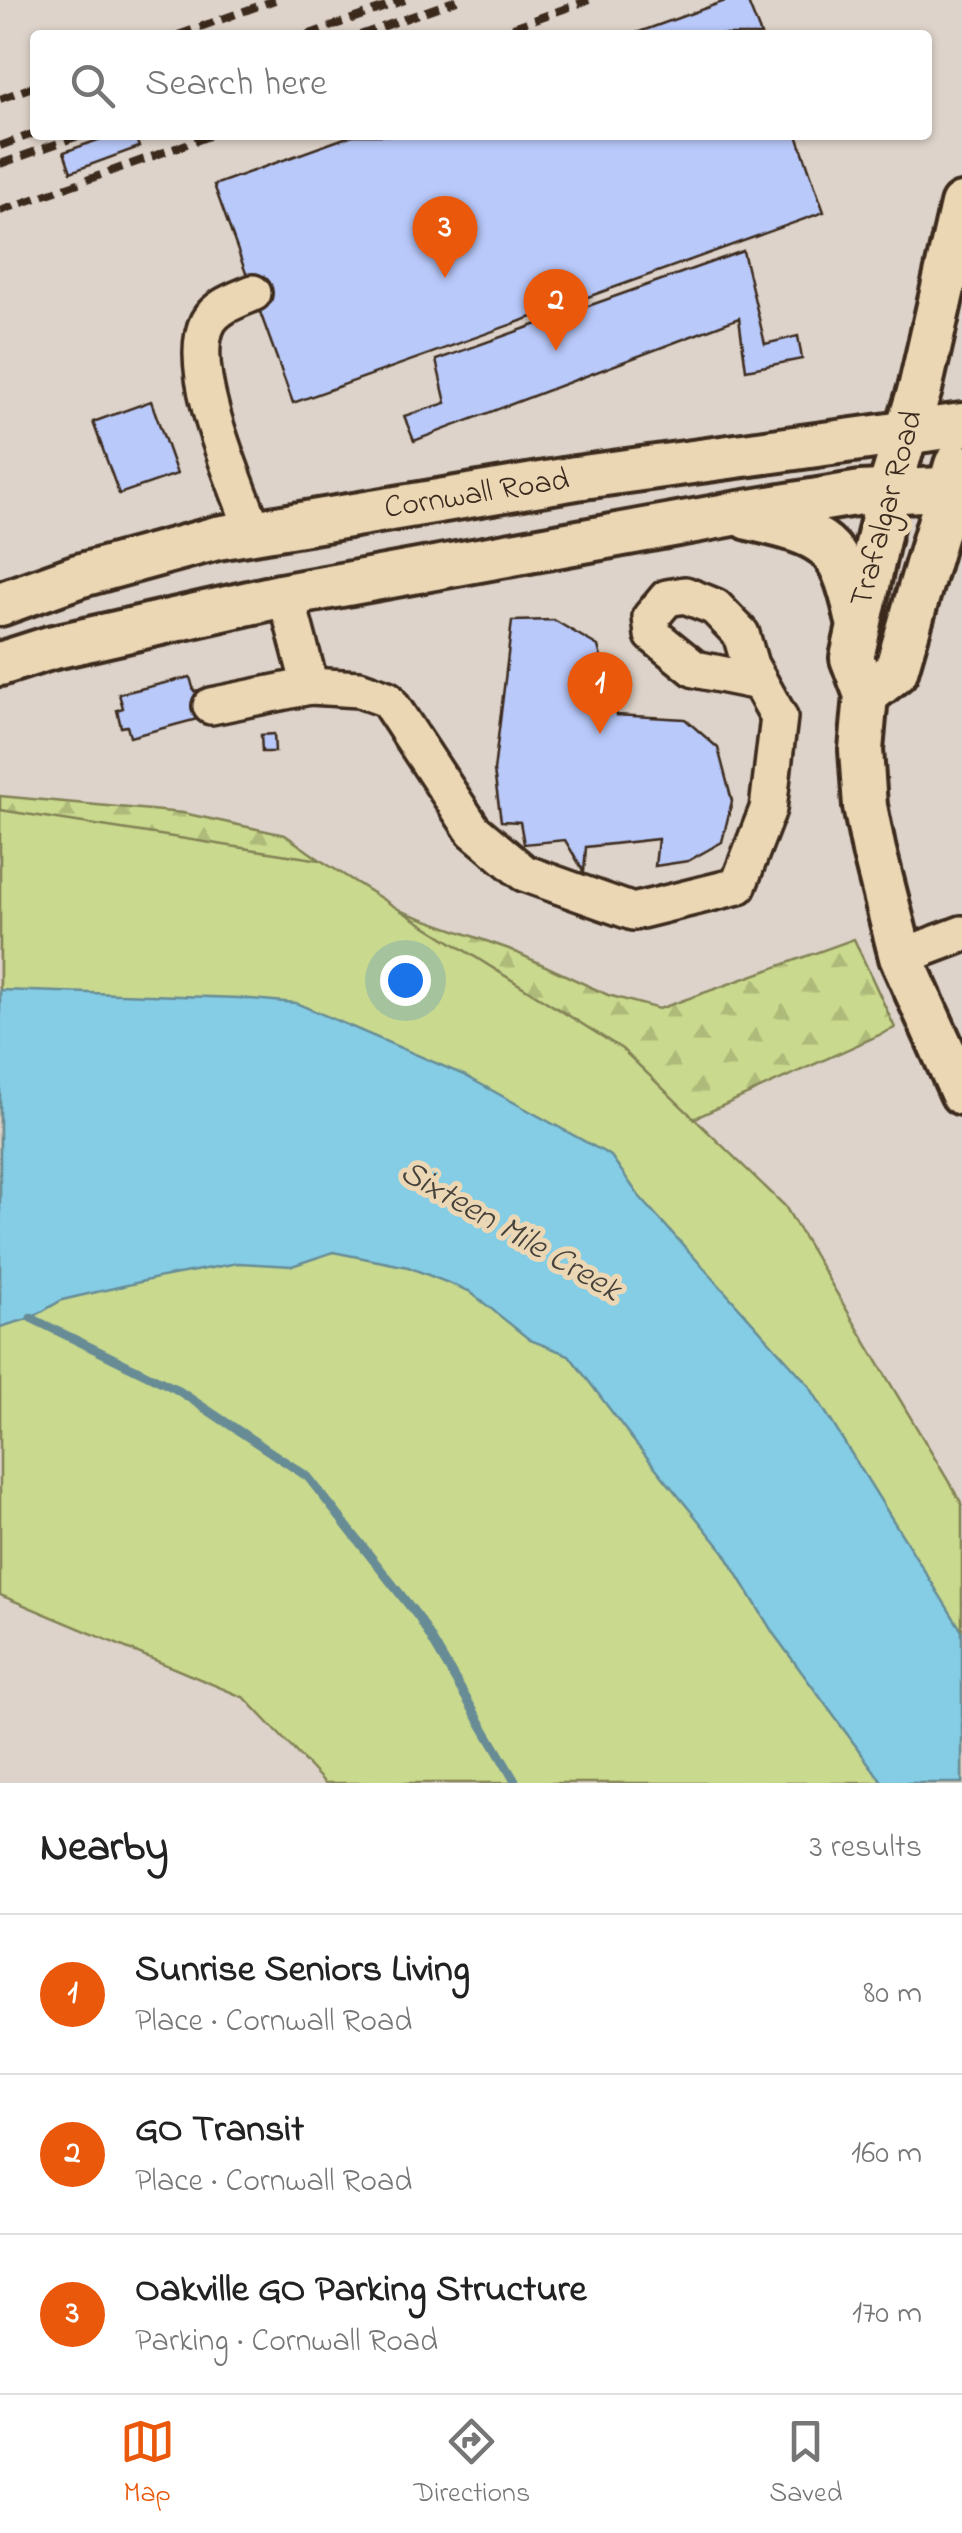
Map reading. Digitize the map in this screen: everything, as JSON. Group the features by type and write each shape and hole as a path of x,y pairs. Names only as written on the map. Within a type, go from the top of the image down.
{"main road":[{"name":"Trafalgar Road","path":"962,205 920,389 889,490 852,658 866,696 861,750 865,806 901,958 962,1093"},
{"name":"Cornwall Road","path":"0,604 78,576 217,538 576,478 962,425"},
{"name":"Trafalgar Road","path":"866,696 896,671 956,488 962,440"},
{"name":"Cornwall Road","path":"0,664 50,648 280,596 734,514 889,490 956,488"},
{"path":"734,514 803,532 832,552 847,576 858,624"},
{"path":"254,532 280,596"}],"street":[{"path":"253,293 223,306 208,322 202,349 202,377 254,532"},
{"path":"280,596 291,614 310,686"},
{"path":"211,706 310,686 359,689 387,699 473,830 524,873 633,912 738,886 768,809 779,717 760,682"},
{"path":"901,958 962,934"}],"green space":[{"path":"0,796 183,813 285,835 384,905 509,949 608,995 659,1009 854,939 895,1028 611,1156 0,990"},
{"path":"0,810 320,860 622,1049 785,1206 962,1504 962,1783 325,1783 245,1698 0,1595"}],"water":[{"name":"Sixteen Mile Creek","path":"0,990 296,1003 464,1075 611,1156 639,1196 808,1384 962,1631 962,1783 883,1783 773,1633 724,1552 569,1355 530,1340 469,1291 408,1267 333,1252 292,1266 238,1263 162,1277 62,1300 31,1318 0,1327"}],"building":[{"path":"728,0 747,0 759,30 645,30"},
{"path":"98,140 137,140 139,147 71,172 64,152"},
{"path":"339,140 799,140 824,212 293,403 214,185"},
{"path":"743,251 765,344 798,336 802,359 746,370 739,318 414,441 404,416 446,403 436,360"},
{"path":"151,401 177,474 119,494 93,422"},
{"path":"554,620 598,646 616,715 685,719 718,748 732,801 722,842 688,861 655,866 658,839 586,847 584,872 565,840 524,844 520,822 501,821 494,771 512,621"},
{"path":"190,677 194,691 200,690 204,706 201,718 130,737 127,726 121,727 117,710 123,708 119,694"},
{"path":"274,734 275,752 262,752 261,735"}],"waterway":[{"path":"31,1318 176,1389 308,1477 419,1618 516,1783"}],"railway":[{"path":"192,30 275,0"},
{"path":"321,30 405,0"},
{"path":"374,30 457,0"},
{"path":"505,30 589,0"},
{"path":"0,99 30,88"},
{"path":"0,146 30,135"},
{"path":"0,164 67,140"},
{"path":"0,211 198,140"}],"place":[{"name":"Oakville GO Parking Structure","path":"445,278"},
{"name":"GO Transit","path":"556,351"},
{"name":"Sunrise Seniors Living","path":"600,734"}]}
